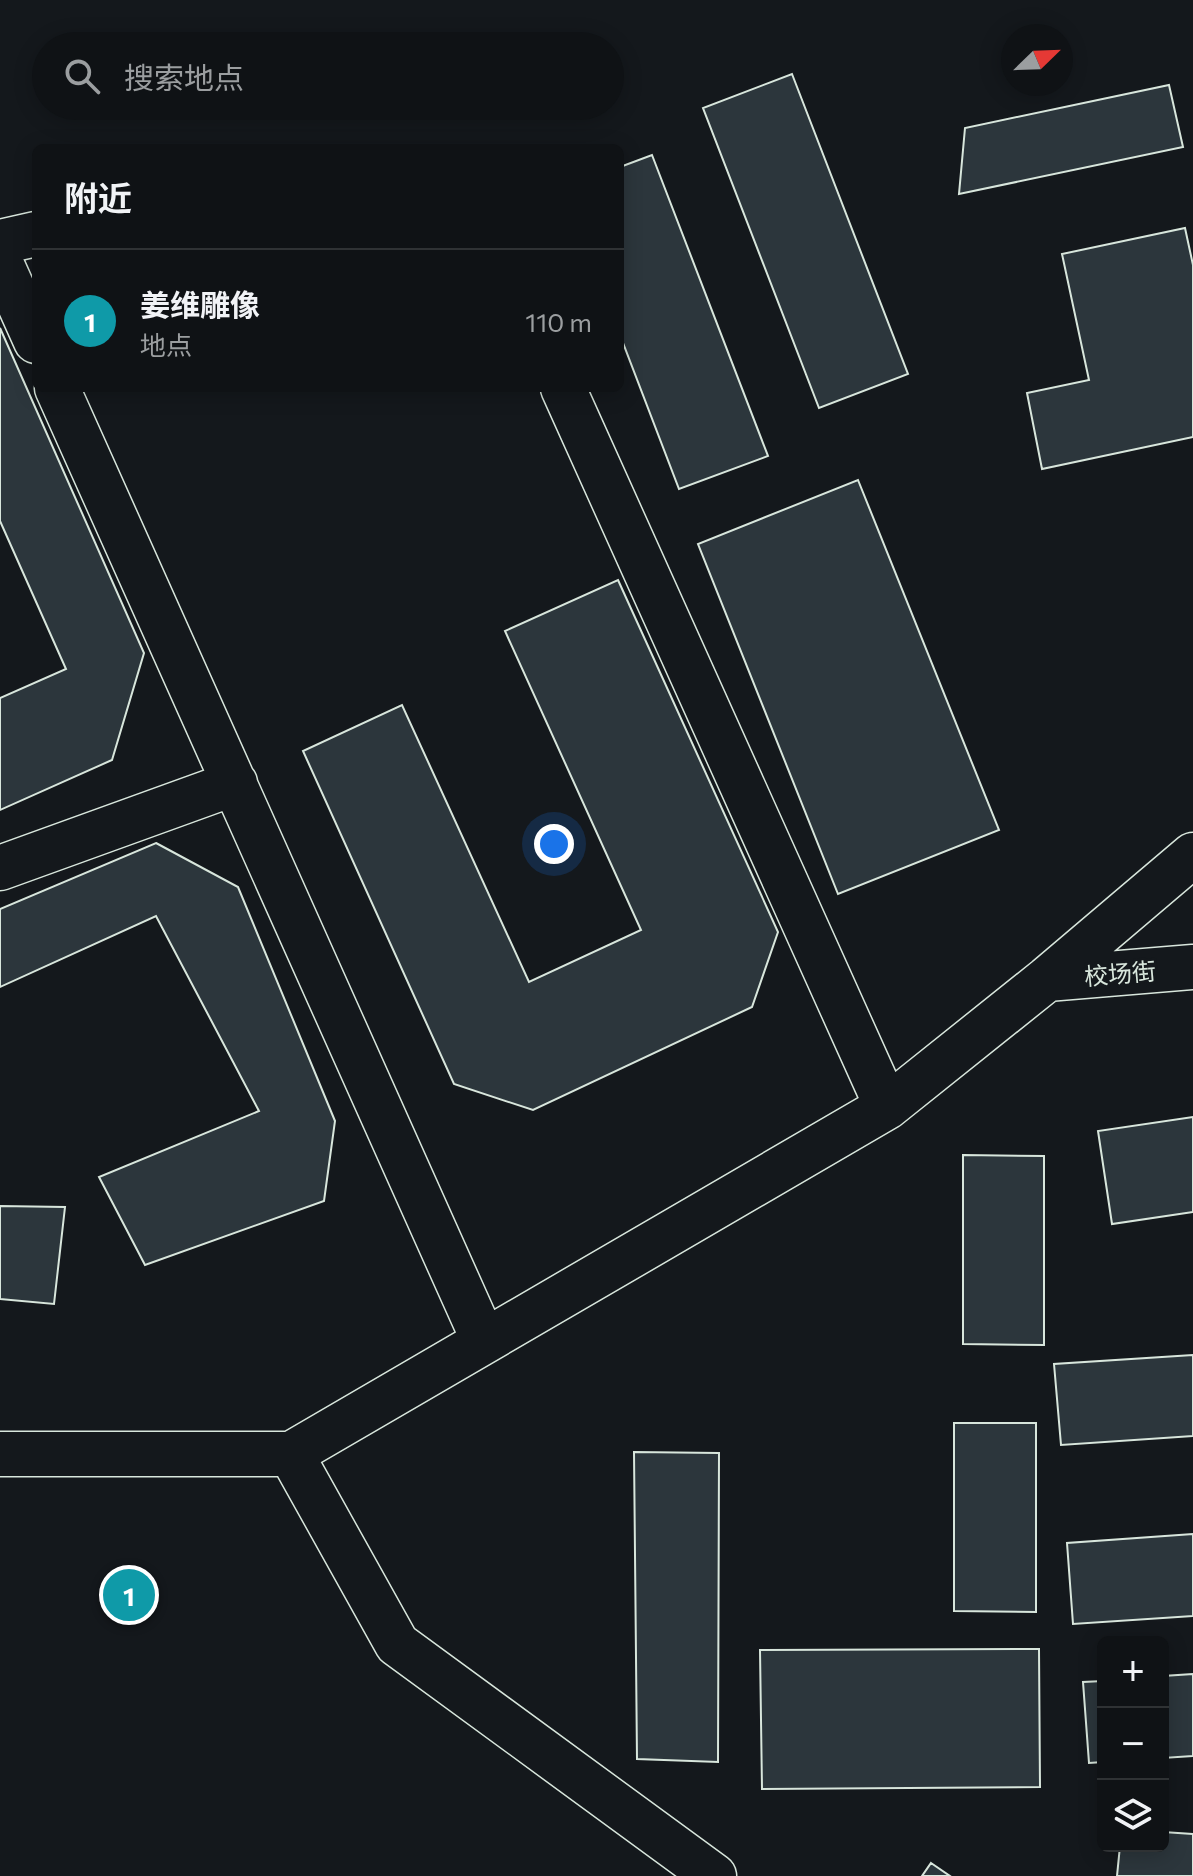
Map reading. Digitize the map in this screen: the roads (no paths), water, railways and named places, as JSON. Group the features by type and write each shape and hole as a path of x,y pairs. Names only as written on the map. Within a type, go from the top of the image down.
{"street":[{"path":"0,242 32,235"},
{"path":"0,261 32,332"},
{"path":"59,392 484,1341"},
{"path":"565,392 887,1107"},
{"path":"0,868 235,783"},
{"path":"0,1454 291,1454 887,1107 1047,979 1193,855"},
{"name":"校场街","path":"1047,979 1193,967"},
{"path":"291,1454 397,1644 714,1876"}],"place":[{"name":"姜维雕像","path":"129,1595"}]}
